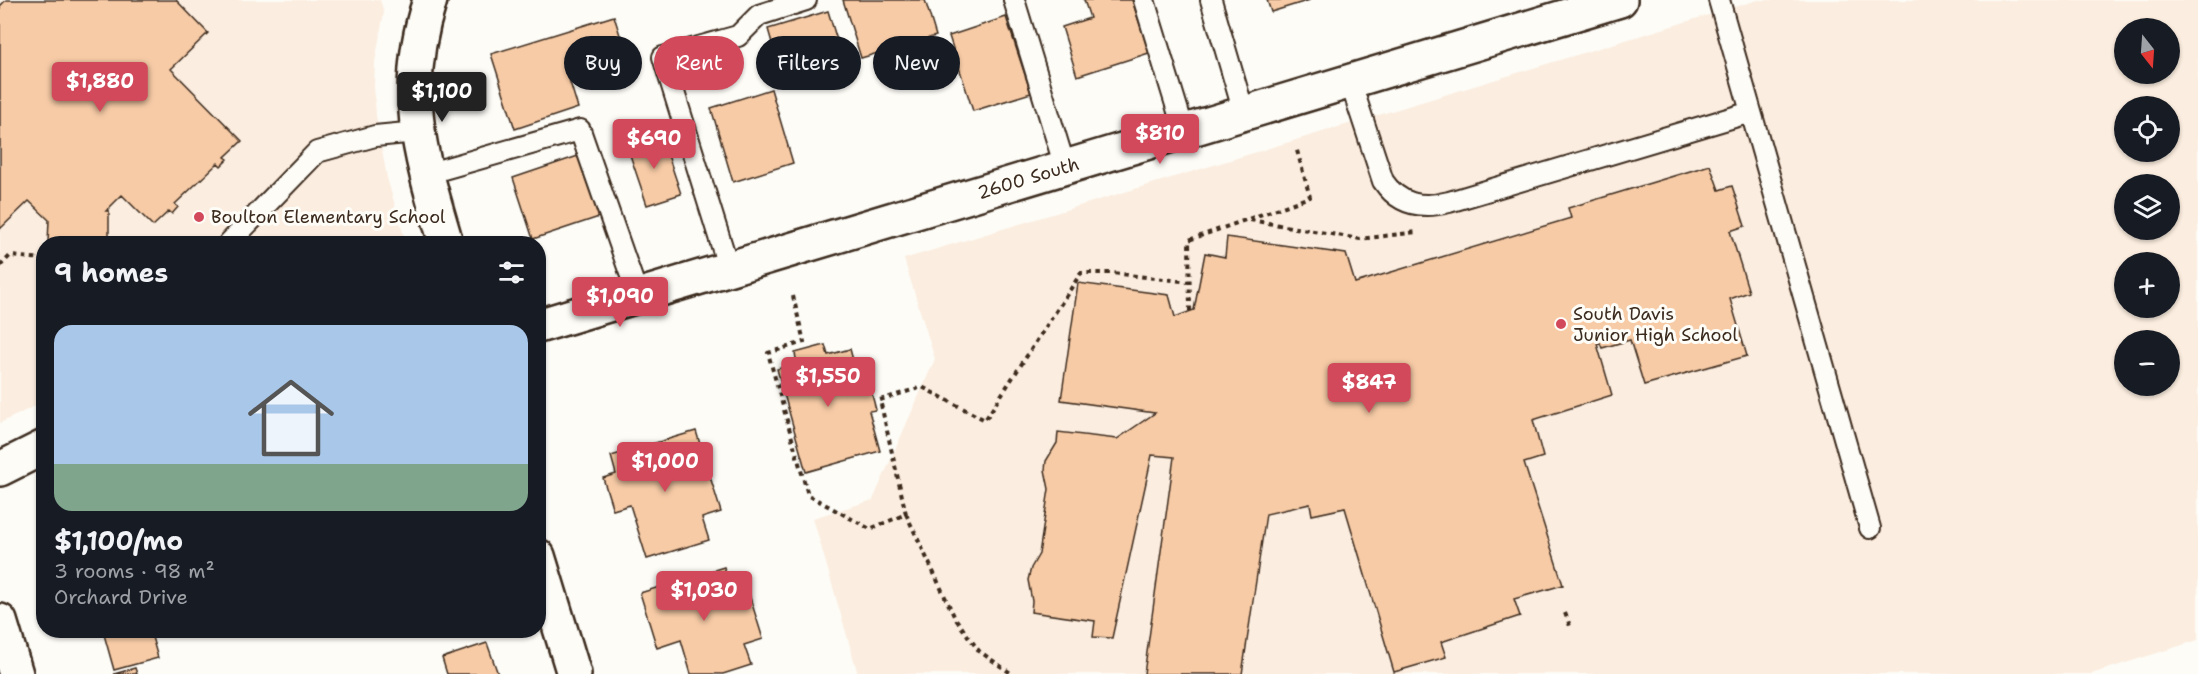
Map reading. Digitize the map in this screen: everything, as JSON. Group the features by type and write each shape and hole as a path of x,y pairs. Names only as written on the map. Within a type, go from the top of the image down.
{"main road":[{"path":"430,0 421,27 414,96 417,132 426,174 444,236"},
{"name":"2600 South","path":"546,324 1620,0"},
{"path":"0,469 36,451"},
{"path":"546,582 574,674"},
{"path":"0,621 16,674"}],"lane":[{"path":"729,269 663,57 738,36 759,15 806,0"},
{"path":"1014,0 1065,167"},
{"path":"1144,0 1184,131"},
{"path":"1211,0 1244,113"},
{"path":"1719,0 1870,528"},
{"path":"1350,81 1383,181 1397,198 1408,204 1419,205 1434,206 1449,202 1751,112"},
{"path":"426,174 580,130 638,296"},
{"path":"236,236 317,152 375,136 417,132"}],"path":[{"path":"1190,311 1189,240 1310,196 1296,147"},
{"path":"1249,219 1360,239 1426,231"},
{"path":"0,266 10,256 36,258"},
{"path":"1012,674 979,651 955,618 906,514 880,400 922,387 985,420 1081,273 1112,273 1189,282"},
{"path":"793,296 804,342 768,353 808,495 870,529 906,514"},
{"path":"1566,612 1570,626"}],"shaded area":[{"name":"Boulton Elementary School","path":"0,0 380,0 384,12 375,62 376,116 387,178 404,236 36,236 36,405 0,423"},
{"name":"South Davis Junior High School","path":"1758,0 2198,0 2198,640 2091,674 858,674 813,518 873,500 935,359 904,259"}],"building":[{"name":"Boulton Elementary School","path":"6,0 176,0 208,33 171,69 242,141 225,157 228,159 221,166 218,163 175,204 178,207 172,214 169,211 153,226 122,195 106,211 109,211 109,236 48,236 49,220 29,201 0,229 0,6"},
{"path":"843,0 925,0 936,36 873,36 873,54 861,58 861,36 854,36"},
{"path":"1084,0 1132,0 1149,53 1077,76 1062,27 1090,18"},
{"path":"1267,0 1310,0 1271,12"},
{"path":"828,11 836,36 770,36 768,29"},
{"path":"614,16 620,36 564,36 564,90 572,90 578,108 515,129 491,54"},
{"path":"1006,17 1031,93 973,111 960,70 960,36 949,36"},
{"path":"771,90 793,163 733,182 711,108"},
{"path":"661,134 681,194 647,205 627,146"},
{"path":"581,155 602,216 542,236 532,236 513,178"},
{"name":"South Davis Junior High School","path":"1710,165 1719,190 1732,186 1745,226 1730,231 1749,292 1730,299 1747,356 1644,385 1630,340 1602,348 1600,343 1597,344 1612,395 1533,420 1543,457 1524,463 1563,585 1514,599 1520,616 1441,642 1446,657 1394,672 1345,508 1312,515 1310,504 1266,514 1242,674 1144,674 1174,457 1152,455 1112,638 1093,637 1095,621 1031,612 1032,601 1028,580 1031,568 1039,554 1049,489 1045,470 1046,461 1057,443 1058,432 1117,439 1155,413 1061,400 1078,283 1169,295 1175,317 1194,310 1205,253 1225,257 1227,237 1346,254 1355,283 1571,218 1568,208"},
{"path":"825,345 828,355 850,349 861,390 870,387 876,410 869,411 880,451 806,472 777,369 797,364 795,353"},
{"path":"696,431 721,512 702,518 709,540 647,559 630,505 613,510 603,478 616,474 611,456"},
{"path":"724,567 733,596 748,591 763,639 744,645 751,665 723,674 691,674 681,640 657,648 640,593"},
{"path":"105,638 152,638 158,658 114,670"},
{"path":"487,643 498,674 447,674 442,658"},
{"path":"135,668 137,674 114,674"}],"place":[{"name":"Boulton Elementary School","path":"199,217"},
{"name":"South Davis Junior High School","path":"1561,324"}]}
